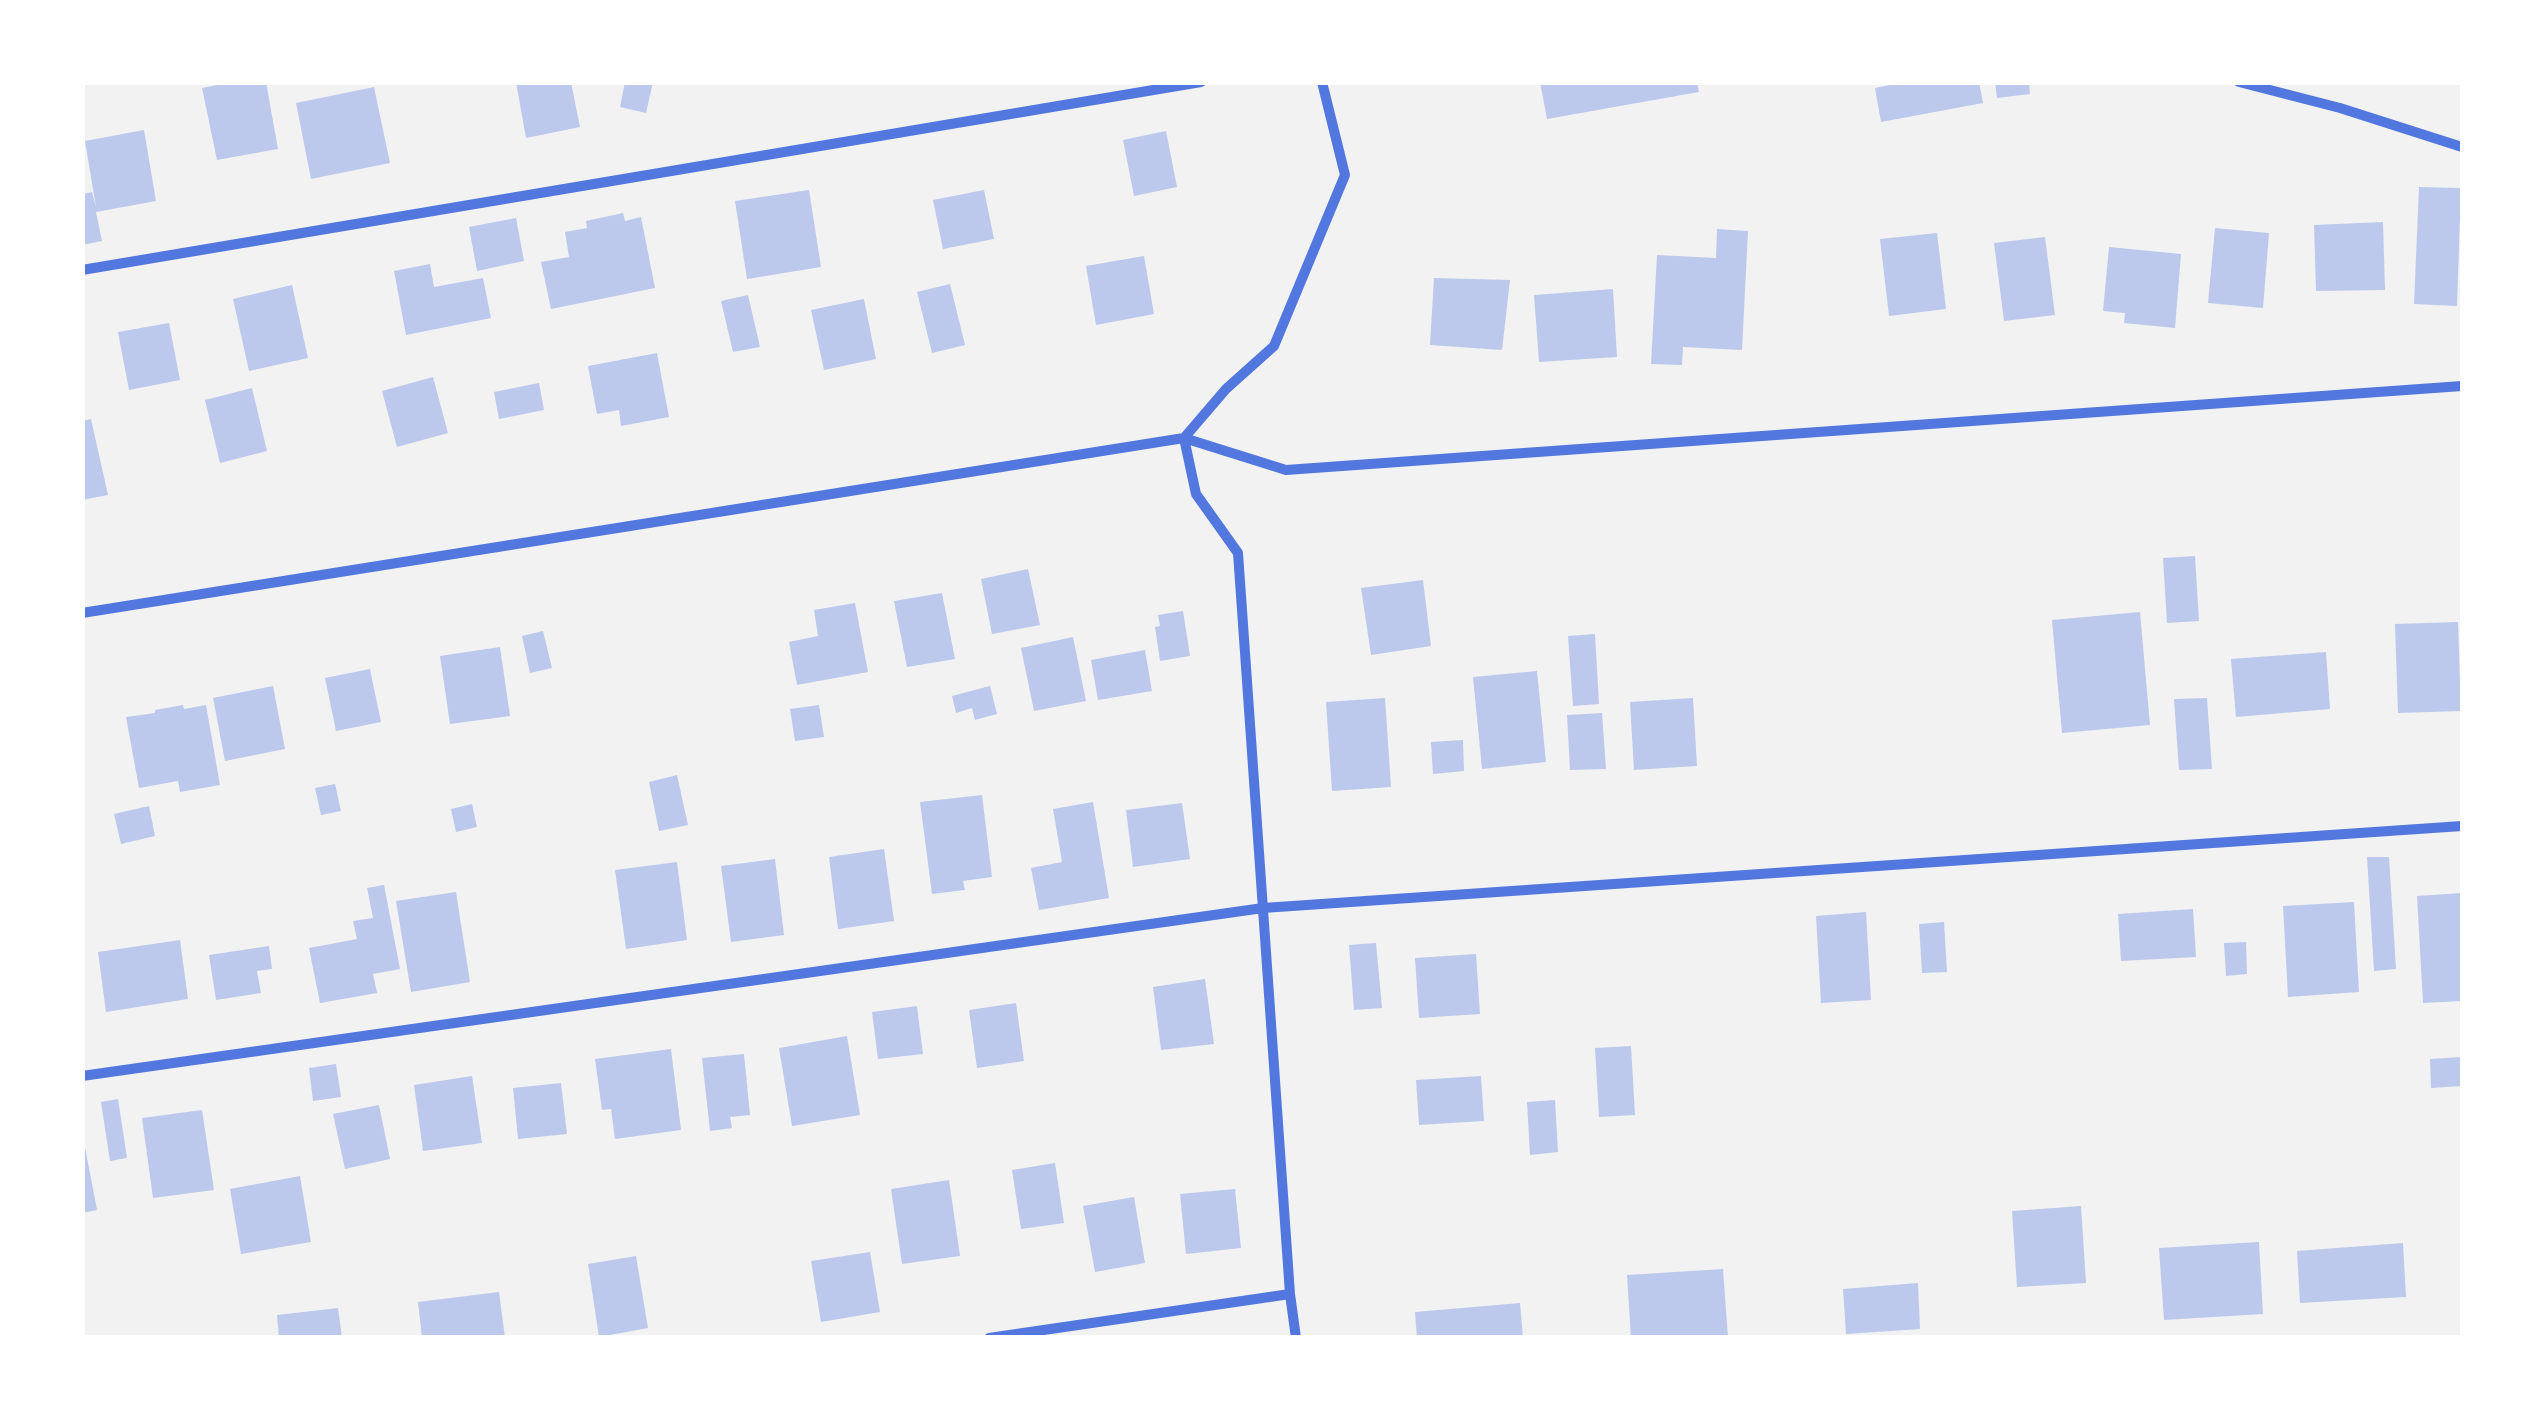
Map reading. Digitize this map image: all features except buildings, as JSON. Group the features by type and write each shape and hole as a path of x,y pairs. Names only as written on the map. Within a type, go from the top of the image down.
{"street":[{"path":"82,270 1201,82"},
{"path":"1184,438 1226,390 1274,346 1346,175 1322,82"},
{"path":"2238,82 2340,108 2462,147"},
{"path":"82,612 1184,438 1286,470 2462,386"},
{"path":"1184,438 1196,494 1238,553 1296,1338"},
{"path":"82,1076 1263,908 2462,826"},
{"path":"989,1338 1290,1294"}]}
